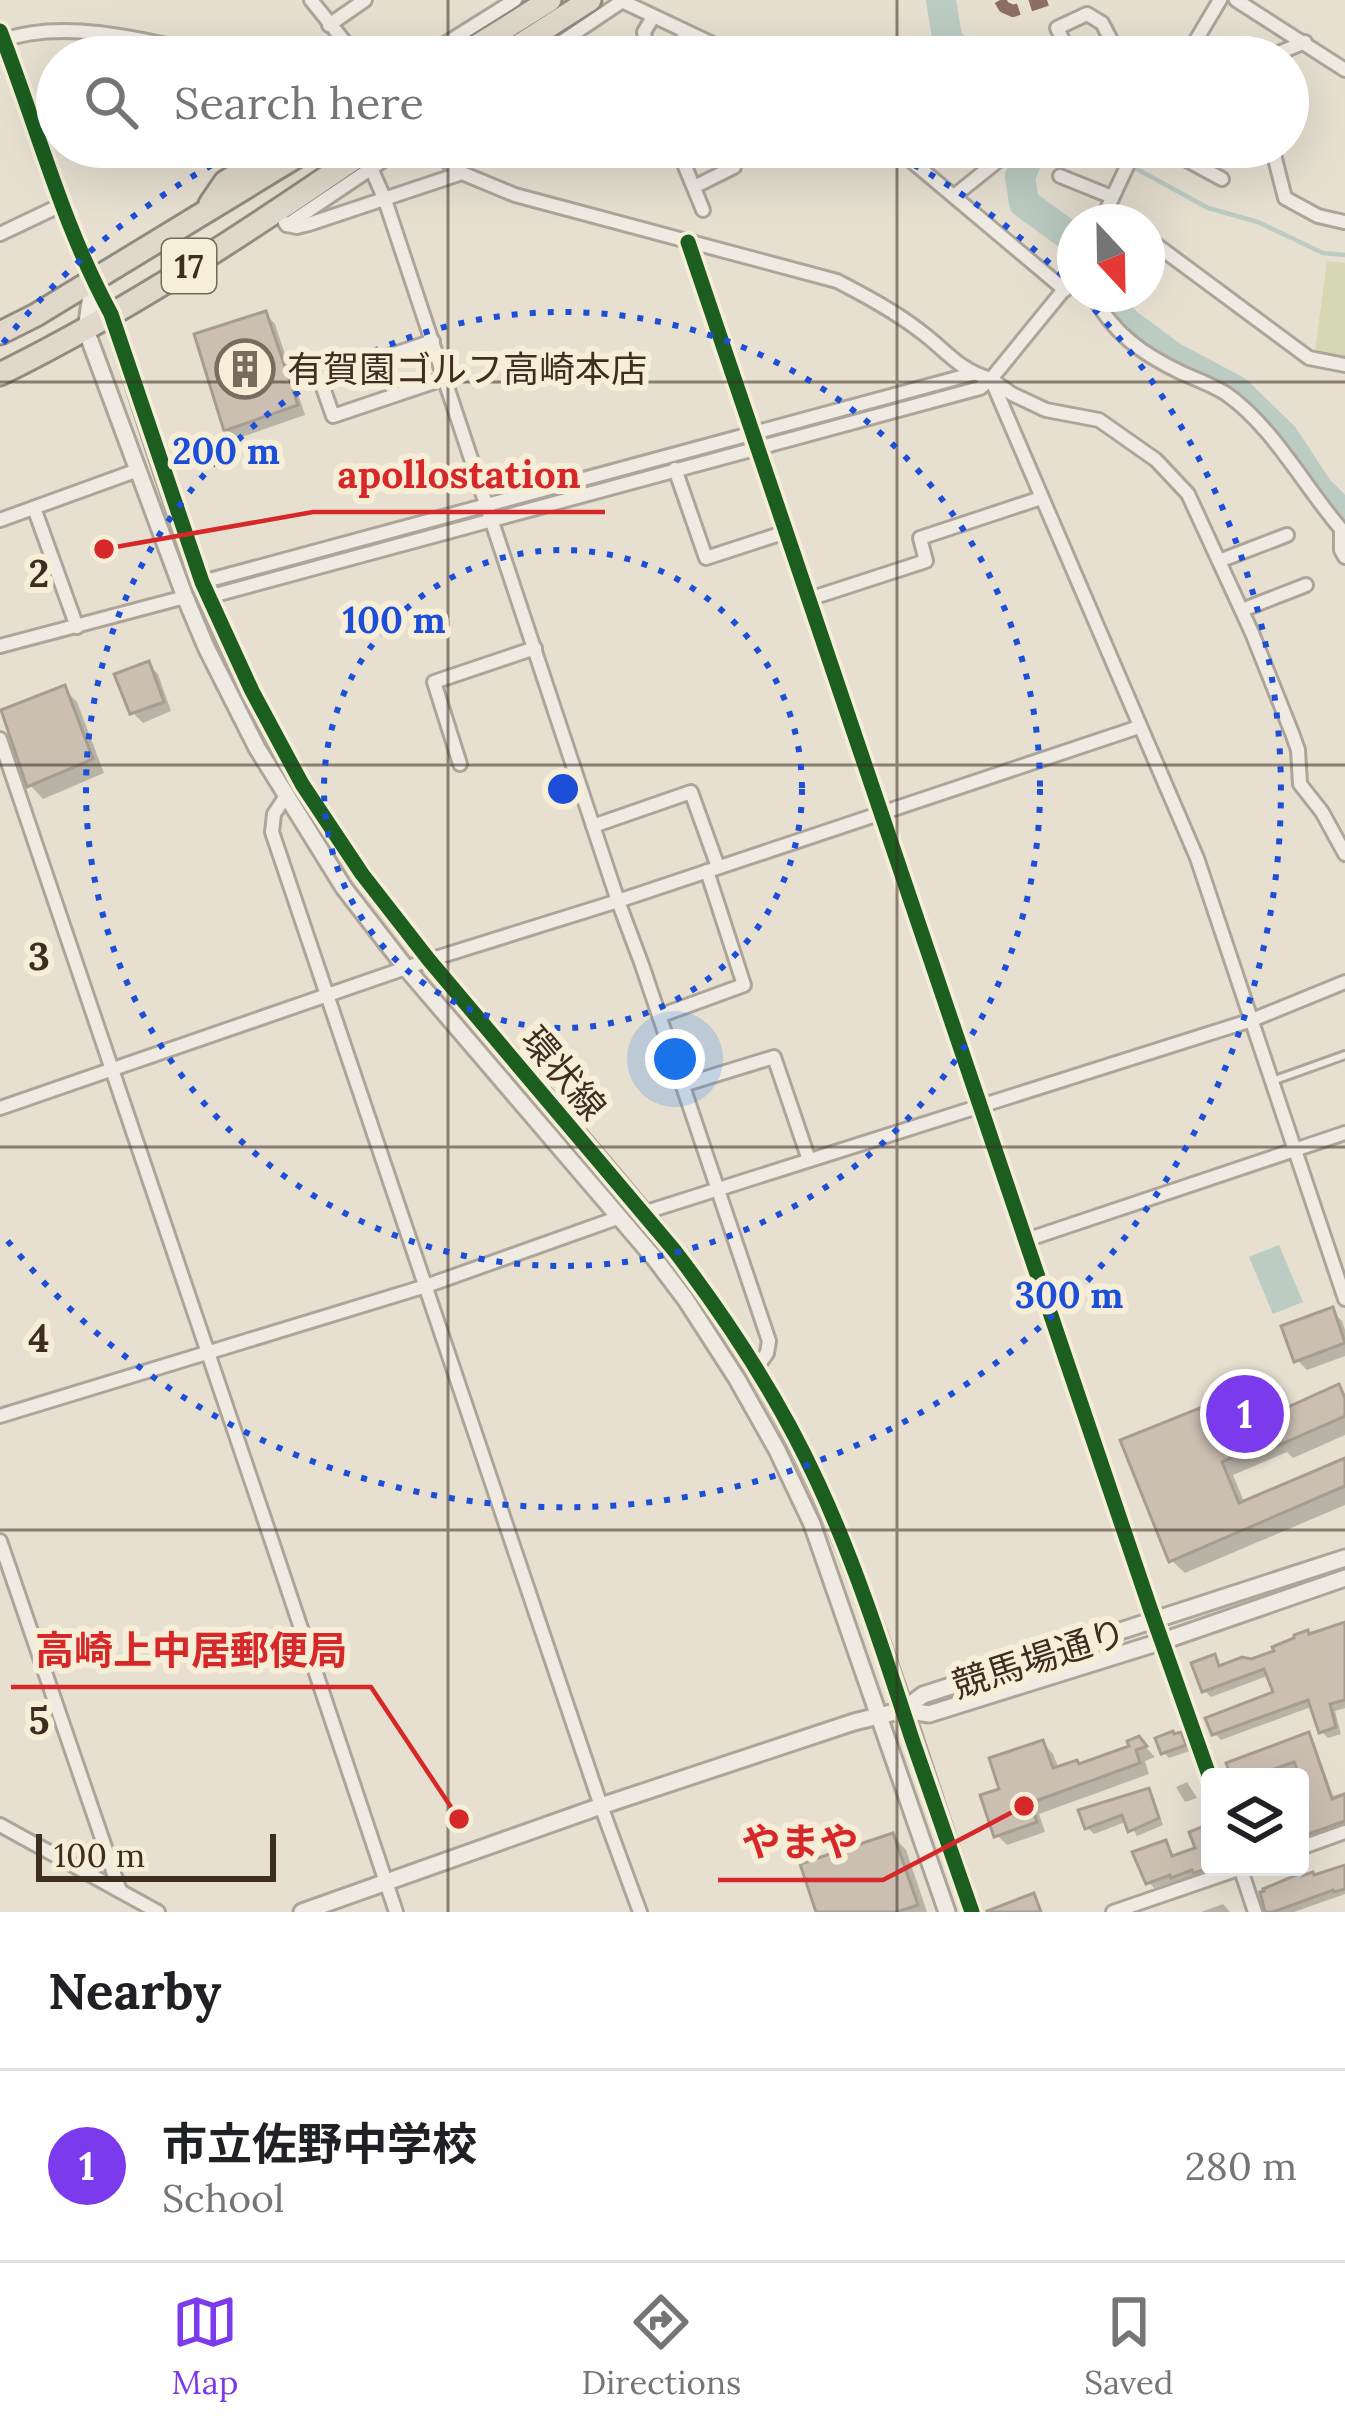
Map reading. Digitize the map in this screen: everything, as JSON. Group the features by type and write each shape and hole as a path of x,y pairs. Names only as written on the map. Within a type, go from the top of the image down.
{"highway":[{"path":"527,36 550,0"},
{"path":"533,36 590,0"},
{"path":"202,214 226,182 249,168"},
{"name":"17","path":"0,333 278,168"},
{"name":"17","path":"0,374 281,219 356,168"}],"street":[{"path":"311,0 339,36"},
{"path":"329,25 365,0"},
{"path":"458,36 515,0"},
{"path":"1089,0 1093,15 1111,36"},
{"path":"1199,36 1220,0"},
{"path":"1236,0 1295,36"},
{"path":"538,36 623,1 692,36"},
{"path":"1062,36 1058,28 1093,15"},
{"path":"645,36 653,17"},
{"path":"36,136 1,38 30,32 129,36"},
{"path":"1309,45 1345,70"},
{"path":"47,168 93,281"},
{"path":"374,168 618,902 770,1341 756,1370"},
{"path":"456,168 515,195 837,281 894,313 972,374 1046,410 1100,420 1156,460 1188,494 1242,610 1298,750 1300,784 1345,854"},
{"path":"686,168 703,210"},
{"path":"694,187 732,168"},
{"path":"920,168 1057,283"},
{"path":"954,196 998,168"},
{"path":"1109,204 1126,168"},
{"path":"1201,168 1222,179"},
{"path":"1277,168 1285,198 1318,216 1344,222"},
{"path":"281,219 309,224 463,173"},
{"path":"1060,176 1100,204"},
{"path":"0,234 61,206"},
{"path":"688,242 1207,1768"},
{"path":"1165,251 1309,358 1345,365"},
{"name":"環状線","path":"93,281 111,314 205,590 251,691 302,784 362,874 430,960 704,1289 797,1442 835,1522 972,1912"},
{"name":"環状線","path":"93,281 86,330 185,597 230,698 344,888 406,968 620,1217 686,1300 737,1379 812,1524 947,1912"},
{"path":"205,590 492,519 980,388 1057,300"},
{"path":"1101,312 1138,349 1225,393 1264,428 1341,530 1345,557"},
{"path":"433,341 320,379 333,416 443,379"},
{"path":"205,590 487,503 972,374"},
{"path":"991,380 1197,858 1345,1299"},
{"path":"0,520 138,470"},
{"path":"676,470 706,558 786,532"},
{"path":"809,599 926,561 920,538 1041,498"},
{"path":"34,508 76,627"},
{"path":"1219,561 1287,536"},
{"path":"1242,610 1306,584"},
{"path":"0,646 185,597"},
{"path":"460,764 434,682 535,648"},
{"path":"0,1108 406,968 1139,727"},
{"path":"0,740 396,1912"},
{"path":"593,826 691,793 744,986 659,1016"},
{"path":"286,796 274,814 272,832 640,1912"},
{"path":"643,1213 1252,1020 1345,982"},
{"path":"683,1085 774,1057 808,1160"},
{"path":"1026,1240 1345,1133"},
{"path":"0,1416 426,1286 620,1217"},
{"path":"0,1541 120,1892"},
{"name":"競馬場通り","path":"903,1709 922,1695 1345,1558"},
{"name":"競馬場通り","path":"903,1709 929,1714 1345,1578"},
{"path":"302,1912 601,1806 903,1709"},
{"path":"0,1825 158,1912"},
{"path":"1309,1845 1345,1832"},
{"path":"1114,1912 1216,1876"},
{"path":"1245,1876 1256,1912"}],"lane":[{"path":"1272,1081 1345,1055"}],"green space":[{"path":"1327,261 1345,263 1345,356 1315,351"}],"shaded area":[{"path":"1279,1245 1303,1302 1273,1314 1249,1257"}],"building":[{"name":"有賀園ゴルフ高崎本店","path":"266,311 298,405 224,431 194,334"},
{"path":"149,661 164,702 130,714 114,674"},
{"path":"65,685 93,759 27,787 1,710"},
{"path":"1333,1307 1345,1343 1294,1362 1281,1326"},
{"path":"1339,1384 1345,1416 1277,1446 1274,1439 1222,1462 1239,1503 1345,1458 1345,1486 1169,1562 1120,1440 1200,1408 1213,1441"},
{"path":"1345,1622 1345,1700 1330,1704 1336,1727 1319,1733 1308,1700 1212,1735 1205,1718 1273,1692 1264,1669 1202,1692 1191,1663 1215,1654 1219,1666 1242,1657 1251,1659 1274,1651 1272,1647 1294,1635"},
{"path":"1181,1732 1186,1745 1161,1754 1155,1738"},
{"path":"1309,1732 1332,1799 1345,1794 1345,1821 1309,1834 1309,1768 1296,1768 1294,1762 1277,1768 1228,1768 1226,1763"},
{"path":"1139,1736 1147,1746 1136,1750 1140,1763 1030,1803 1037,1822 994,1837 980,1795 999,1789 989,1758 1043,1740 1053,1768 1129,1746 1127,1741"},
{"path":"1149,1788 1159,1818 1128,1832 1122,1815 1085,1829 1078,1810"},
{"path":"1201,1827 1201,1871 1146,1884 1132,1852 1166,1840 1172,1856 1195,1848 1189,1832"},
{"path":"893,1833 918,1905 897,1912 816,1912 800,1864"},
{"path":"1345,1865 1345,1889 1265,1912 1263,1889 1294,1876"},
{"path":"1034,1893 1041,1912 987,1912 987,1911"}],"waterway":[{"path":"941,0 947,36"},
{"path":"1024,168 1020,176 1024,203 1057,227"},
{"path":"1137,169 1208,208 1258,222 1323,253 1345,255"},
{"path":"1117,312 1173,357 1237,391 1284,437 1318,489 1345,516"}],"marked path":[{"path":"1000,0 1013,11 1047,0"}],"cycle path":[{"path":"0,31 36,132"},
{"path":"49,168 111,314 202,582 302,784 362,874 429,960 674,1250 734,1333 803,1452 845,1546 972,1912"},
{"path":"688,242 1206,1768"}],"place":[{"name":"有賀園ゴルフ高崎本店","path":"245,369"},
{"name":"apollostation","path":"104,549"},
{"name":"市立佐野中学校","path":"1245,1414"},
{"name":"やまや","path":"1024,1806"},
{"name":"高崎上中居郵便局","path":"459,1819"}]}
